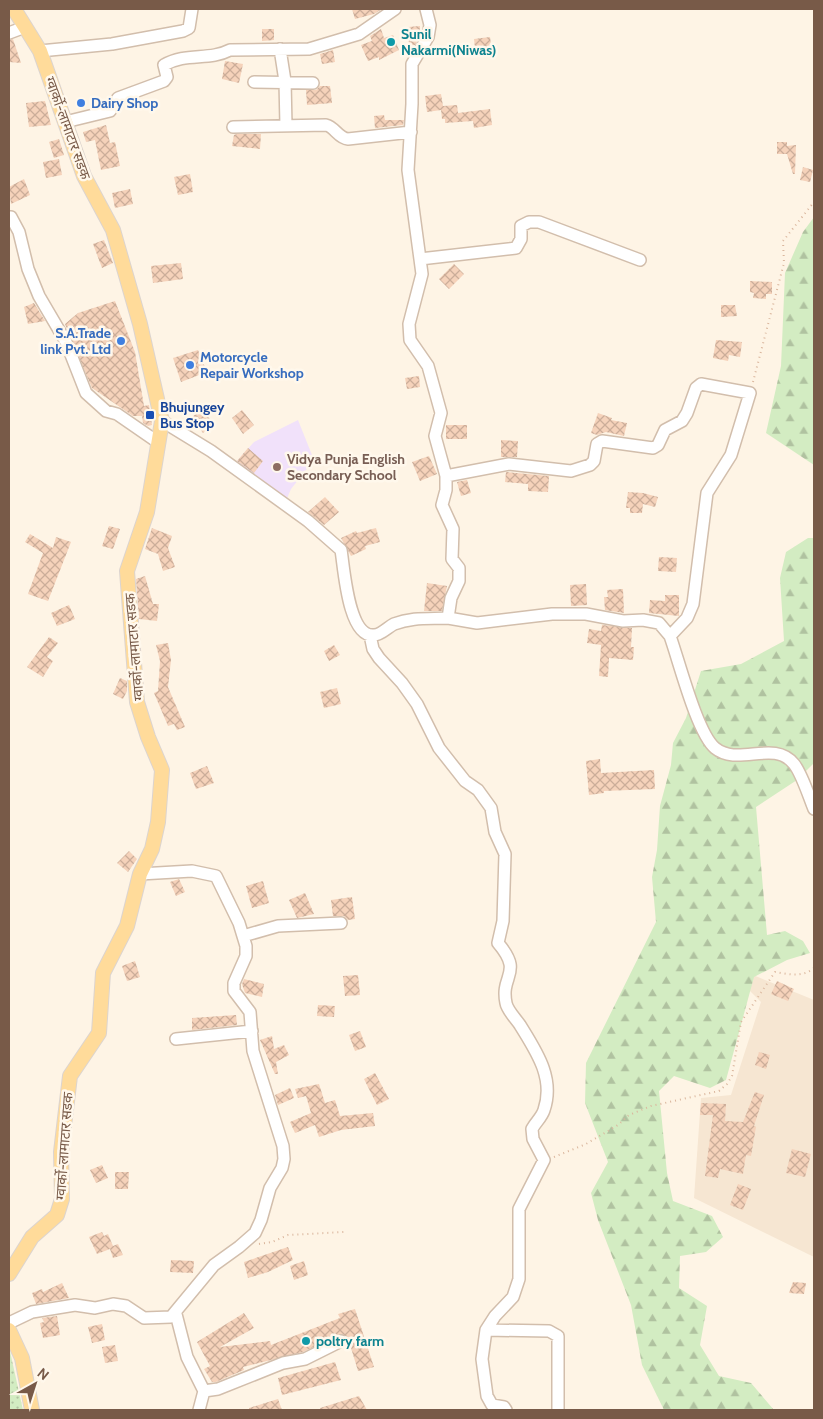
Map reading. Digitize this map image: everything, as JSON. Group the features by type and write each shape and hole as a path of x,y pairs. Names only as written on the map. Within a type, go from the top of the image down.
{"main road":[{"name":"ग्वार्को-लामाटार सडक","path":"9,1274 32,1236 57,1215 62,1199 61,1152 70,1076 99,1034 103,973 127,926 140,874 152,849 158,822 162,770 137,702 127,571 147,512 162,421 140,324 113,230 84,176 40,50 14,9"},
{"path":"9,1330 22,1358 32,1410"}],"street":[{"path":"40,50 112,44 183,31 189,28 192,9"},
{"path":"65,122 110,111 118,98 164,81 167,77 164,65 184,56 221,55 230,50 309,49 359,34 395,9"},
{"path":"426,9 430,25 428,38 412,64 411,132 408,170 422,274 409,324 410,340 428,366 441,413 434,436 446,476 446,490 442,505 453,529 452,559 459,568 459,581 451,598 448,618"},
{"path":"9,33 25,27"},
{"path":"280,49 284,81 286,126"},
{"path":"254,82 284,81 313,83"},
{"path":"233,127 326,125 331,126 344,139 411,132"},
{"path":"9,217 12,217 19,232 28,270 39,296 66,342 86,393 106,411 117,414 160,442"},
{"path":"420,259 516,248 521,239 522,226 529,222 538,222 640,260"},
{"path":"446,476 509,464 570,471 590,465 594,461 597,444 602,441 653,448 658,445 665,430 682,420 687,414 696,388 702,384 750,393 731,454 707,493 693,604 687,618 670,636"},
{"path":"162,421 211,451 308,521 342,550 349,607 362,629 370,635 376,635 392,625 411,619 448,618 477,623 552,614 586,614 623,621 643,620 659,623 670,636 704,733 716,749 734,756 778,753 794,764 814,809"},
{"path":"370,635 379,658 402,683 417,704 439,748 465,781 478,790 491,808 495,832 505,854 503,921 498,943 509,956 512,967 506,992 506,1004 541,1058 547,1084 544,1110 532,1129 533,1139 544,1160 519,1209 519,1279 513,1297 495,1316 486,1330 482,1359 488,1408 504,1408 506,1410"},
{"path":"9,1323 20,1316 32,1312 74,1304 95,1308 113,1304 126,1306 144,1318 162,1318 176,1314 214,1265 239,1248 258,1226 270,1188 282,1168 284,1159 281,1139 253,1051 250,1012 234,991 234,983 246,956 239,923 216,876 192,871 140,874"},
{"path":"243,936 278,926 341,923"},
{"path":"176,1040 252,1031"},
{"path":"176,1314 187,1357 204,1392 199,1410"},
{"path":"486,1330 549,1331 558,1336 558,1410"},
{"path":"204,1392 218,1389 283,1363 305,1359 341,1341"}],"path":[{"path":"750,393 784,263 783,241 814,202"},
{"path":"544,1160 586,1144 618,1125 629,1115 651,1106 719,1090 727,1084 732,1076 741,1022 769,979 775,972 795,975 810,972 814,968"},
{"path":"239,1248 272,1242 288,1235 344,1232"}],"shaded area":[{"name":"Vidya Punja English Secondary School","path":"298,420 314,460 291,489 285,503 237,461 254,442"},
{"path":"721,962 814,1000 814,1257 694,1198 701,1098 731,1095 761,1002"}],"green space":[{"path":"814,217 814,465 766,433 781,366 785,273 803,232"},
{"path":"808,538 814,538 814,763 797,780 756,807 767,935 785,931 803,941 810,953 787,960 754,977 726,1080 710,1088 674,1076 659,1091 667,1173 673,1201 712,1216 723,1237 706,1252 680,1256 679,1288 707,1306 700,1345 719,1376 751,1383 774,1410 664,1410 642,1365 631,1305 598,1220 591,1193 608,1162 585,1103 586,1063 656,922 652,877 657,850 660,806 671,765 673,743 686,718 701,671 741,664 784,641 780,578 786,552"},
{"path":"9,1347 23,1410 9,1410"}],"building":[{"path":"352,9 382,9 374,14 355,19"},
{"path":"420,26 420,35 415,45 409,45 408,27"},
{"path":"262,29 274,29 274,40 262,41"},
{"path":"381,29 384,38 393,35 399,50 379,60 379,57 368,61 361,45 372,41 370,36"},
{"path":"490,37 492,53 481,54 481,47 475,48 474,39"},
{"path":"13,39 21,63 9,62 9,40"},
{"path":"333,50 335,62 322,64 320,54"},
{"path":"225,61 243,64 239,83 222,79"},
{"path":"320,86 330,86 332,103 307,105 306,90 316,90"},
{"path":"441,94 443,106 457,105 458,113 490,109 492,125 474,128 473,121 445,123 445,119 442,119 441,110 427,112 425,96"},
{"path":"45,101 51,125 29,127 26,103"},
{"path":"384,115 385,120 404,120 403,125 375,128 374,116"},
{"path":"106,125 110,143 115,142 120,166 101,170 95,140 86,142 83,132"},
{"path":"261,134 260,149 232,146 234,135"},
{"path":"59,139 64,155 54,158 49,142"},
{"path":"777,142 787,142 787,146 796,145 795,174 793,174 787,154 777,154"},
{"path":"59,159 62,175 46,178 43,162"},
{"path":"803,167 813,170 810,182 800,180"},
{"path":"190,174 193,192 178,195 174,177"},
{"path":"24,179 30,195 11,204 9,187"},
{"path":"130,189 133,204 115,208 112,193"},
{"path":"104,240 113,263 102,268 93,244"},
{"path":"181,263 183,279 153,283 151,266"},
{"path":"454,264 464,274 449,289 439,279"},
{"path":"750,281 772,282 772,294 766,294 766,299 753,298 754,293 750,292"},
{"path":"115,301 135,352 144,406 149,405 152,425 148,426 143,423 142,416 133,416 92,388 65,324 78,313"},
{"path":"34,303 45,321 28,324 24,307"},
{"path":"721,305 735,305 737,316 721,317"},
{"path":"716,340 742,342 740,357 729,355 728,361 713,358"},
{"name":"Motorcycle Repair Workshop","path":"198,350 207,372 181,382 173,358"},
{"path":"419,376 420,387 407,389 405,378"},
{"path":"203,409 214,425 203,433 192,417"},
{"path":"242,410 254,425 243,434 232,418"},
{"path":"598,413 612,418 611,420 627,423 624,436 606,432 597,435 591,433"},
{"path":"446,425 467,425 467,439 446,439"},
{"path":"501,440 518,441 517,457 501,457"},
{"path":"248,448 263,461 254,473 237,461"},
{"path":"429,456 437,474 420,481 412,462"},
{"path":"506,472 549,476 548,492 528,491 528,484 505,482"},
{"path":"467,480 471,493 461,496 457,482"},
{"path":"628,492 658,497 655,507 643,504 642,513 630,513 630,508 626,508"},
{"path":"325,497 339,512 324,525 308,512"},
{"path":"109,526 120,529 113,549 102,546"},
{"path":"152,528 172,536 168,548 175,567 163,571 158,554 145,549"},
{"path":"376,528 380,542 365,546 366,549 351,556 341,538 356,531 357,533"},
{"path":"30,534 53,548 56,537 71,542 48,601 28,594 43,553 25,542"},
{"path":"659,557 677,558 676,572 658,571"},
{"path":"145,576 153,604 159,604 157,621 139,619 136,579"},
{"path":"427,583 447,586 442,611 424,611"},
{"path":"586,584 587,605 571,606 570,585"},
{"path":"623,589 624,613 605,610 604,597 608,597 607,590"},
{"path":"665,595 679,595 679,616 649,613 650,600 665,601"},
{"path":"69,605 75,619 57,626 51,613"},
{"path":"602,625 632,628 631,647 634,647 633,660 609,658 608,677 599,676 601,645 587,643 589,629 601,631"},
{"path":"49,637 58,643 47,657 53,661 43,677 27,667"},
{"path":"168,643 171,660 168,687 185,727 177,730 174,724 168,726 154,693 158,691 160,661 156,645"},
{"path":"334,645 340,655 329,661 324,651"},
{"path":"120,678 127,681 127,691 123,699 113,694"},
{"path":"337,688 341,704 324,708 320,692"},
{"path":"600,759 601,773 654,770 655,789 604,791 604,793 589,795 586,761"},
{"path":"207,766 214,783 196,789 190,773"},
{"path":"129,851 137,859 128,872 117,863"},
{"path":"179,879 185,892 176,896 170,882"},
{"path":"263,881 269,903 252,908 246,886"},
{"path":"305,893 314,914 297,918 289,900"},
{"path":"352,897 355,919 348,920 344,916 333,916 331,900"},
{"path":"135,961 140,977 127,981 122,966"},
{"path":"358,975 360,995 345,996 343,976"},
{"path":"244,979 264,984 262,997 245,993 242,984"},
{"path":"777,981 794,989 788,1001 771,994"},
{"path":"318,1005 335,1006 334,1017 317,1016"},
{"path":"236,1015 237,1025 192,1030 192,1018"},
{"path":"360,1031 366,1047 355,1051 349,1035"},
{"path":"272,1036 274,1049 284,1045 289,1055 276,1062 278,1074 275,1074 260,1040"},
{"path":"759,1052 770,1055 766,1069 755,1065"},
{"path":"375,1073 389,1099 377,1105 364,1079"},
{"path":"319,1084 325,1103 335,1100 340,1116 373,1113 375,1126 341,1130 319,1137 315,1125 295,1133 290,1122 311,1113 306,1096 298,1098 295,1089"},
{"path":"290,1088 294,1098 278,1105 275,1095"},
{"path":"755,1092 764,1095 754,1126 756,1127 751,1156 746,1155 743,1174 720,1169 718,1178 705,1176 713,1115 700,1115 701,1103 726,1104 725,1121 743,1122"},
{"path":"792,1149 811,1154 805,1177 786,1173"},
{"path":"102,1165 108,1178 96,1183 90,1170"},
{"path":"115,1172 129,1172 128,1189 115,1189"},
{"path":"738,1184 751,1189 743,1210 730,1205"},
{"path":"102,1232 104,1236 108,1234 113,1246 118,1244 123,1255 113,1258 110,1249 97,1254 89,1237"},
{"path":"288,1247 293,1260 268,1272 248,1278 244,1262"},
{"path":"171,1260 194,1261 193,1273 170,1272"},
{"path":"304,1261 308,1275 294,1280 290,1266"},
{"path":"793,1282 806,1283 804,1294 789,1293"},
{"path":"62,1283 69,1298 36,1304 32,1293 42,1289 43,1292"},
{"path":"355,1309 374,1367 358,1371 348,1338 341,1334 303,1352 243,1367 244,1370 216,1382 212,1382 204,1369 210,1366 197,1342 244,1313 254,1328 220,1347 270,1341 271,1345 340,1318 338,1314"},
{"path":"57,1316 60,1335 43,1338 40,1323 44,1322 42,1318"},
{"path":"102,1324 105,1340 92,1343 88,1327"},
{"path":"115,1345 118,1361 105,1363 102,1347"},
{"name":"poltry farm","path":"335,1362 341,1380 282,1395 278,1378"},
{"path":"359,1396 367,1410 320,1410 320,1408"},
{"path":"278,1399 282,1410 249,1410 249,1408"}],"place":[{"name":"Sunil Nakarmi(Niwas)","path":"391,42"},
{"name":"Dairy Shop","path":"81,103"},
{"name":"S.A.Trade link Pvt. Ltd","path":"121,341"},
{"name":"Motorcycle Repair Workshop","path":"190,365"},
{"name":"Bhujungey Bus Stop","path":"150,415"},
{"name":"Vidya Punja English Secondary School","path":"277,467"},
{"name":"poltry farm","path":"306,1341"}]}
